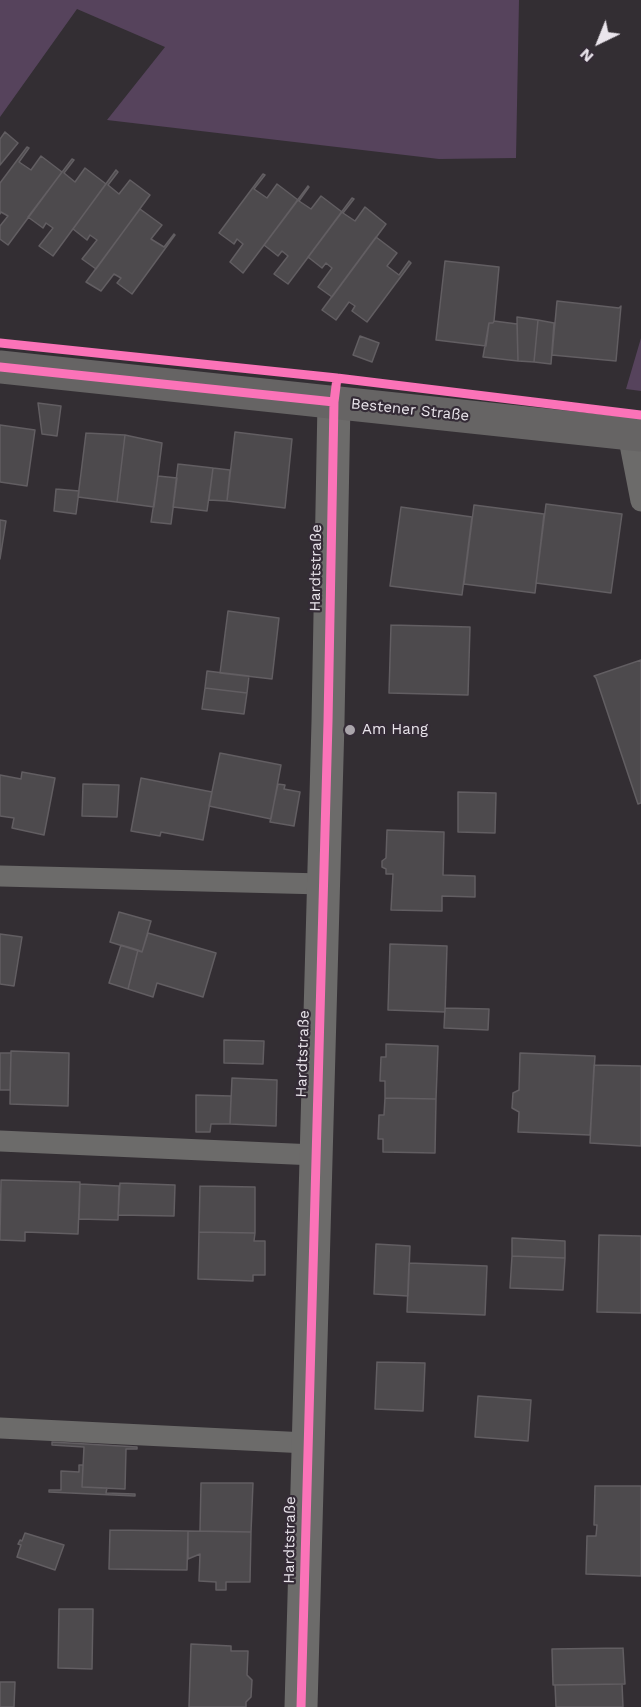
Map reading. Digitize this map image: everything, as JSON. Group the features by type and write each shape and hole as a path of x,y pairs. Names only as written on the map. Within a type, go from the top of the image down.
{"street":[{"name":"Bestener Straße","path":"0,366 635,435"},
{"name":"Hardtstraße","path":"301,1707 328,722 334,402"}],"lane":[{"path":"635,435 641,501"},
{"path":"0,876 323,884"},
{"path":"0,1141 315,1155"},
{"path":"0,1428 308,1443"}],"shaded area":[{"path":"0,0 519,0 516,158 439,159 107,120 165,47 77,9 0,117"},
{"path":"641,338 641,391 626,389"}],"building":[{"path":"5,132 18,143 0,165 0,139"},
{"path":"27,147 29,148 19,162 31,170 41,156 62,172 8,245 0,239 0,226 8,216 1,212 0,214 0,183"},
{"path":"72,159 74,160 64,173 75,182 85,168 106,184 53,256 39,246 53,228 46,223 43,228 28,217"},
{"path":"116,170 118,172 108,185 119,194 130,180 150,195 96,269 82,259 97,240 90,235 87,240 73,229"},
{"path":"263,174 265,175 254,189 267,198 277,184 298,200 243,273 230,262 243,244 237,239 234,244 219,233"},
{"path":"308,186 299,201 311,209 321,196 342,212 288,284 274,274 288,256 282,251 278,256 264,245"},
{"path":"352,198 354,199 343,213 355,221 365,207 386,224 332,297 318,287 332,268 326,263 322,268 308,257"},
{"path":"140,209 162,225 151,239 164,247 175,235 132,294 117,283 121,278 114,274 101,291 86,282"},
{"path":"376,237 397,253 387,266 399,275 409,261 411,263 367,322 352,311 355,306 349,302 336,320 322,310"},
{"path":"445,261 499,267 494,321 489,323 486,346 436,340"},
{"path":"557,301 619,308 621,306 616,361 552,355"},
{"path":"517,317 538,320 534,362 518,361"},
{"path":"538,320 554,323 551,364 534,362"},
{"path":"494,321 517,324 518,361 483,357 489,323"},
{"path":"360,336 379,343 372,362 353,355"},
{"path":"38,403 61,406 57,436 42,434"},
{"path":"0,425 35,430 27,486 0,482"},
{"path":"235,432 292,439 285,508 227,501"},
{"path":"86,433 125,435 117,502 78,497"},
{"path":"125,435 162,443 154,507 117,502"},
{"path":"178,464 213,468 207,511 173,507"},
{"path":"213,468 230,470 227,501 209,500"},
{"path":"158,476 177,478 171,524 151,522"},
{"path":"56,489 79,491 76,514 54,511"},
{"path":"546,504 622,514 611,593 536,583"},
{"path":"474,505 544,514 535,593 464,584"},
{"path":"401,507 472,517 462,595 390,586"},
{"path":"0,520 6,521 0,559"},
{"path":"228,611 279,618 272,679 220,673"},
{"path":"391,625 470,627 468,695 389,693"},
{"path":"641,660 641,803 638,804 594,676"},
{"path":"207,671 249,676 247,693 205,688"},
{"path":"205,688 247,693 244,714 202,709"},
{"path":"220,753 281,765 271,819 209,806"},
{"path":"22,772 55,778 44,835 12,828 14,818 0,816 0,775 21,779"},
{"path":"141,778 212,792 203,840 161,832 160,836 131,831"},
{"path":"83,784 119,785 117,817 82,816"},
{"path":"278,784 285,785 284,789 300,792 294,826 270,822"},
{"path":"458,792 496,793 495,833 458,832"},
{"path":"387,830 444,832 443,875 475,876 475,897 442,896 442,911 391,910 393,874 386,874 386,869 382,867 382,861 386,858"},
{"path":"119,912 151,921 142,952 110,942"},
{"path":"148,933 216,953 203,997 157,983 153,997 128,989 138,950 142,952"},
{"path":"0,934 22,937 14,986 0,984"},
{"path":"390,944 447,946 445,1012 388,1010"},
{"path":"121,945 138,950 128,989 109,983"},
{"path":"445,1008 489,1009 488,1030 444,1028"},
{"path":"224,1040 264,1041 263,1064 224,1063"},
{"path":"386,1044 438,1046 436,1099 385,1098 385,1081 380,1081 381,1057 386,1057"},
{"path":"11,1051 69,1053 68,1106 10,1104"},
{"path":"0,1053 11,1053 10,1090 0,1090"},
{"path":"520,1053 595,1056 590,1135 518,1132 519,1112 512,1108 513,1093 519,1090"},
{"path":"594,1065 641,1066 641,1146 590,1143"},
{"path":"232,1078 277,1080 276,1126 230,1124"},
{"path":"196,1095 231,1096 230,1124 211,1124 210,1132 196,1132"},
{"path":"385,1098 436,1099 435,1153 383,1152 383,1139 378,1139 379,1115 384,1115"},
{"path":"1,1180 80,1182 78,1234 25,1232 25,1241 0,1240"},
{"path":"120,1183 175,1185 174,1216 118,1215"},
{"path":"80,1184 119,1186 118,1220 79,1219"},
{"path":"200,1186 255,1187 255,1233 199,1232"},
{"path":"199,1232 255,1233 254,1241 265,1241 265,1275 253,1275 253,1281 198,1279"},
{"path":"599,1235 641,1236 641,1313 597,1312"},
{"path":"512,1238 565,1241 565,1258 512,1256"},
{"path":"376,1244 410,1246 408,1296 374,1294"},
{"path":"512,1256 565,1258 563,1290 510,1288"},
{"path":"409,1263 487,1266 485,1315 407,1312"},
{"path":"377,1362 425,1363 423,1411 375,1409"},
{"path":"478,1396 531,1400 528,1441 475,1437"},
{"path":"52,1442 137,1447 137,1449 126,1449 125,1489 82,1487 84,1447 52,1445"},
{"path":"79,1465 83,1465 82,1487 107,1488 106,1493 135,1494 135,1496 49,1492 49,1490 61,1490 61,1471 79,1472"},
{"path":"201,1483 253,1483 251,1532 200,1531"},
{"path":"595,1486 641,1486 641,1576 586,1574 587,1536 596,1536"},
{"path":"110,1530 188,1531 187,1570 109,1569"},
{"path":"188,1531 251,1532 250,1582 226,1582 226,1590 216,1590 216,1582 199,1581 200,1554 188,1559"},
{"path":"25,1533 64,1545 55,1570 17,1557 21,1545 18,1544"},
{"path":"59,1609 93,1609 92,1669 58,1668"},
{"path":"191,1644 231,1646 231,1651 248,1651 247,1675 252,1680 251,1697 246,1702 246,1707 189,1707"},
{"path":"623,1648 625,1684 553,1685 552,1649"},
{"path":"0,1682 15,1682 14,1707 0,1707"},
{"path":"622,1684 623,1707 556,1707 555,1685"}],"cycle path":[{"path":"0,343 337,378 641,415"},
{"path":"0,367 334,402"},
{"path":"301,1707 328,722 334,402 337,378"}],"place":[{"name":"Am Hang","path":"350,730"}]}
